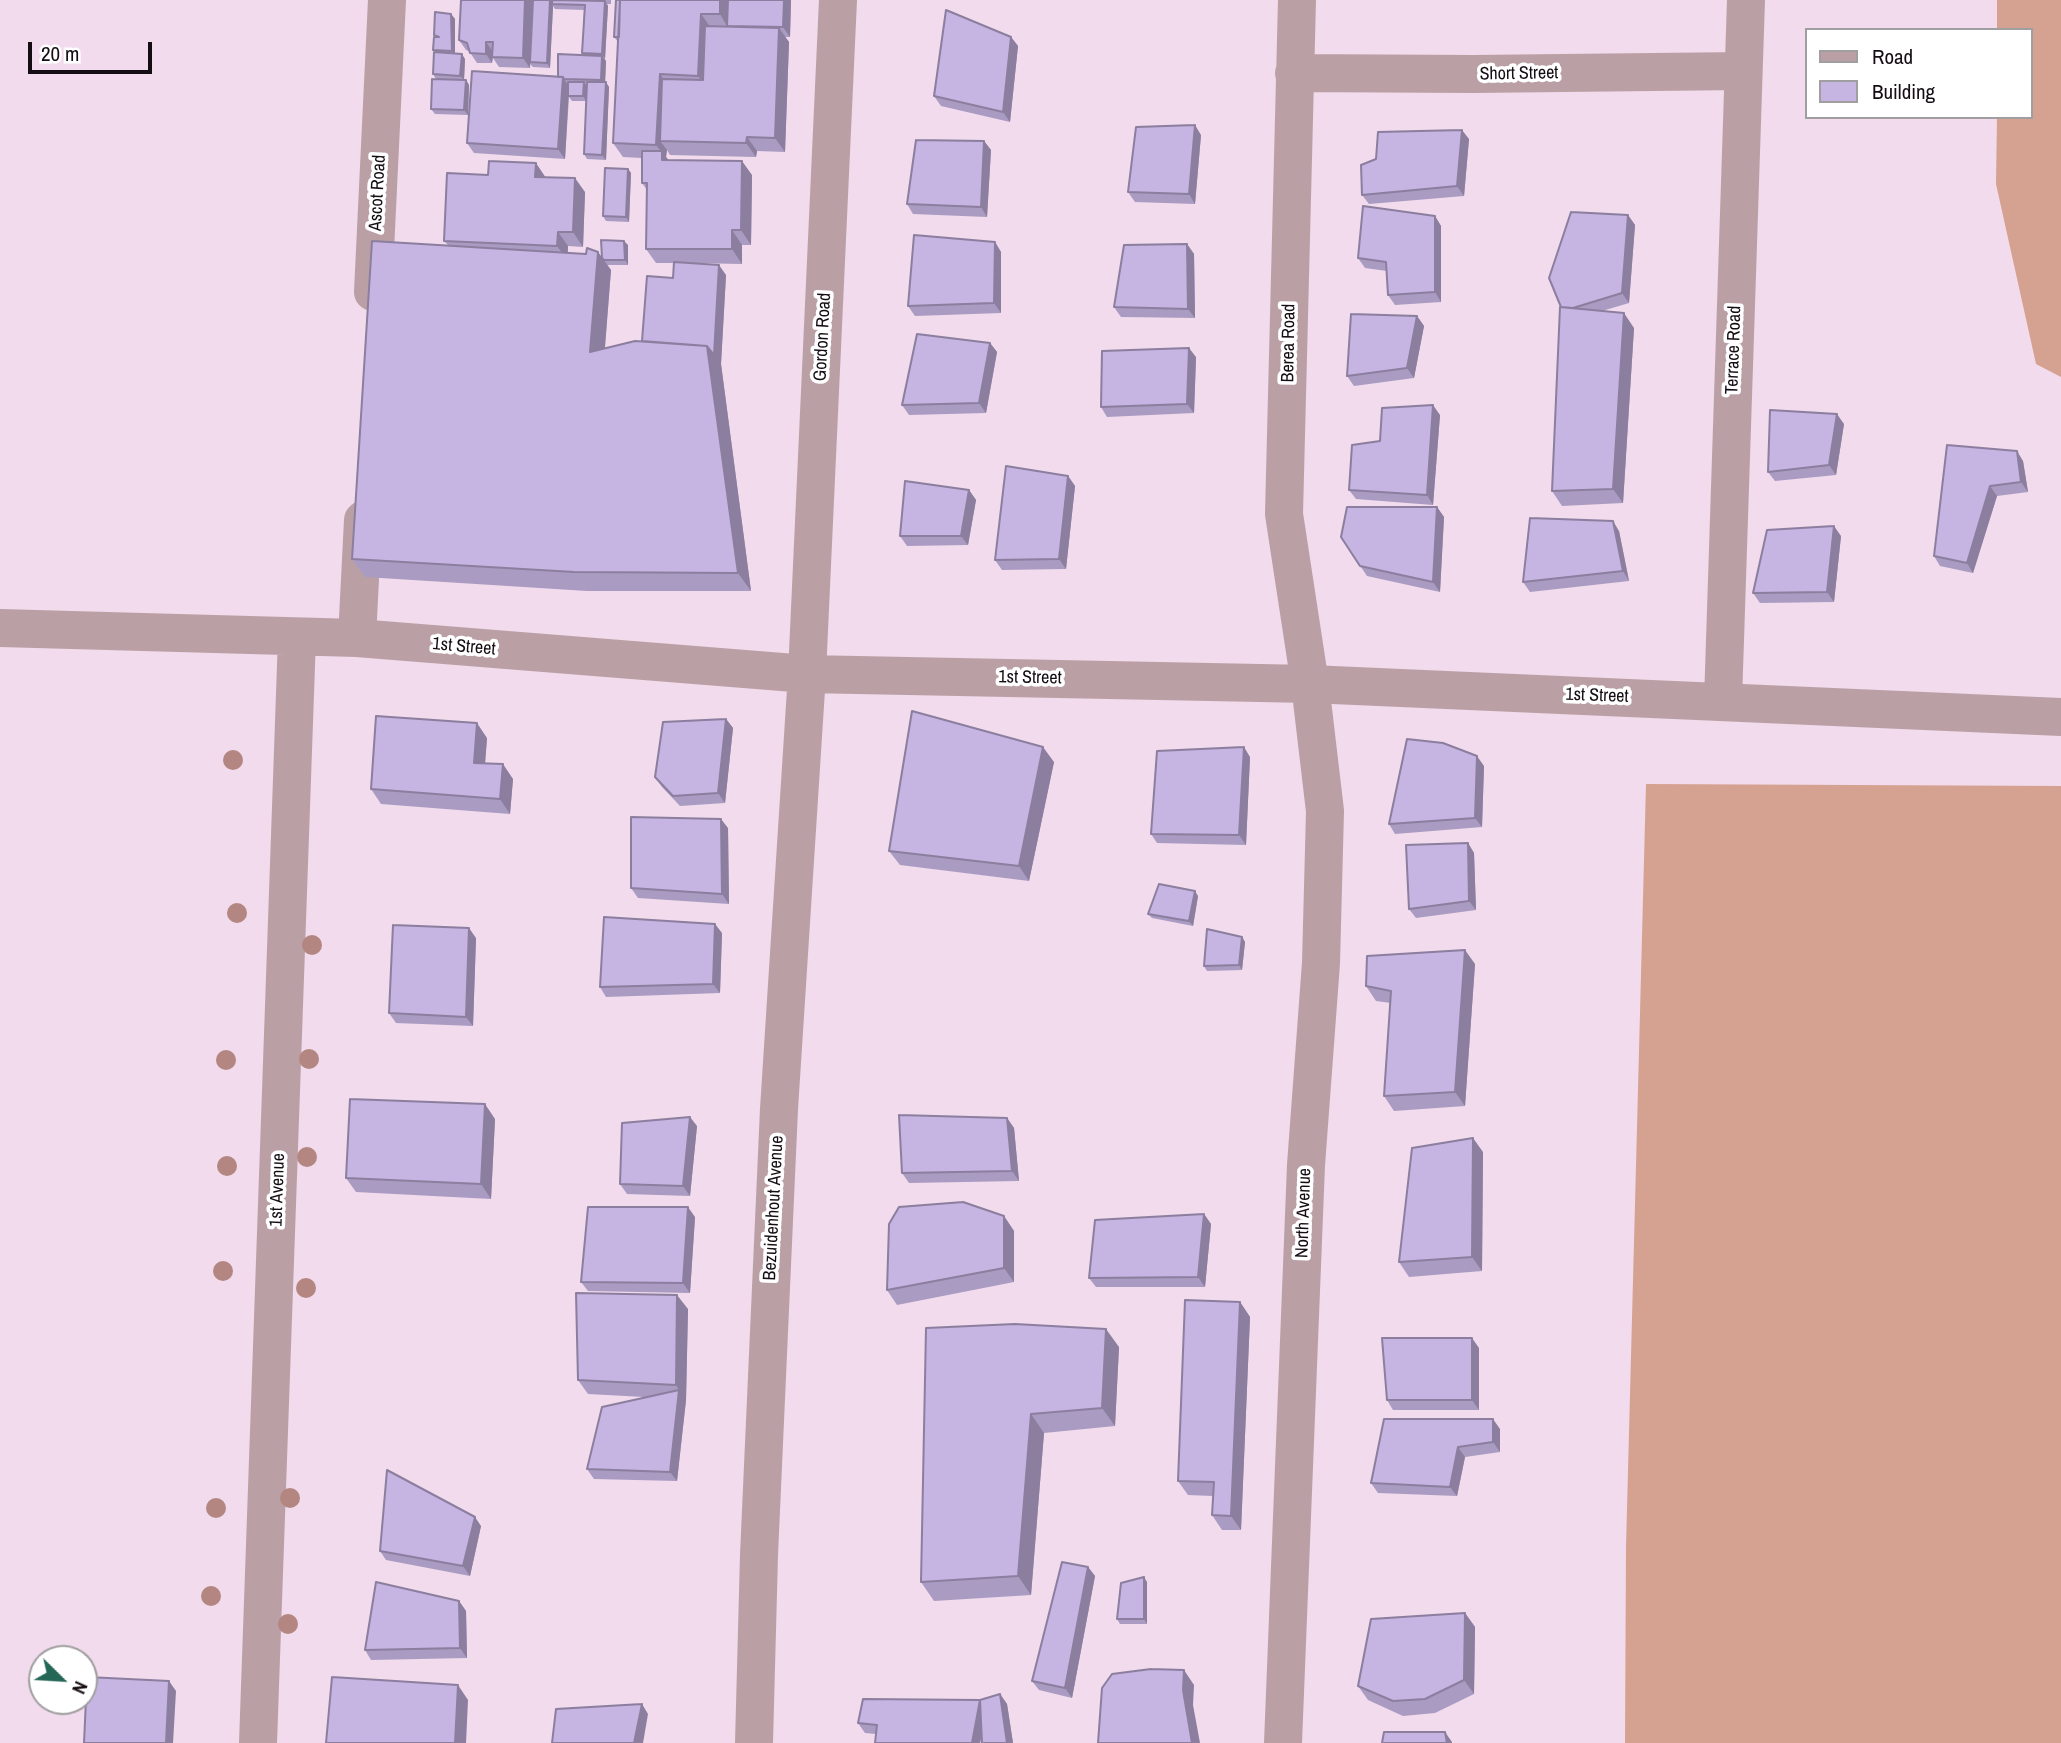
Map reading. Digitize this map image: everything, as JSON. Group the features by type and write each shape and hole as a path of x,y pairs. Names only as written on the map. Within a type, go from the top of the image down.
{"street":[{"name":"Ascot Road","path":"371,333 387,0"},
{"name":"Gordon Road","path":"807,674 838,0"},
{"name":"Berea Road","path":"1297,0 1284,514 1310,684"},
{"name":"Terrace Road","path":"1723,701 1746,0"},
{"name":"Short Street","path":"1294,73 1744,71"},
{"path":"357,638 364,485"},
{"name":"1st Street","path":"0,628 357,638 807,674 1310,684 2061,717"},
{"name":"1st Avenue","path":"258,1743 297,637"},
{"name":"Bezuidenhout Avenue","path":"754,1743 759,1541 779,1109 807,674"},
{"name":"North Avenue","path":"1283,1743 1306,1165 1321,963 1325,810 1310,684"}],"shaded area":[{"path":"1997,0 2061,0 2061,377 2036,364 1996,184 1997,119 2033,119 2033,28 1997,28"},
{"path":"1646,784 2061,786 2061,1743 1625,1743 1626,1547"}],"building":[{"path":"461,0 525,0 523,58 492,57 493,42 486,42 486,54 470,53 467,43 459,40"},
{"path":"533,0 550,0 547,63 530,62"},
{"path":"552,0 605,1 602,54 582,53 585,5 552,4"},
{"path":"616,0 620,0 619,37 614,37"},
{"path":"620,0 720,0 720,14 701,14 698,76 660,74 656,145 613,143"},
{"path":"728,0 784,0 783,27 727,26"},
{"path":"946,10 1011,37 1003,112 934,96"},
{"path":"435,12 451,14 452,51 433,50 434,37 439,37 434,35"},
{"path":"705,26 779,28 775,138 747,137 746,143 660,141 662,79 703,80"},
{"path":"434,52 462,54 460,76 433,74"},
{"path":"558,54 602,56 601,80 558,77"},
{"path":"472,71 563,77 558,149 467,143"},
{"path":"432,79 466,80 464,110 431,109"},
{"path":"568,82 584,82 583,96 568,96"},
{"path":"587,82 606,82 602,155 584,154"},
{"path":"1195,125 1189,194 1128,192 1136,127"},
{"path":"1462,130 1457,186 1362,195 1361,165 1376,159 1378,132"},
{"path":"916,140 984,141 981,207 907,204"},
{"path":"642,151 662,151 662,160 742,161 741,230 732,230 732,249 646,249 647,183 642,183"},
{"path":"489,161 536,163 535,177 575,178 573,232 558,232 557,246 444,241 447,173 488,175"},
{"path":"605,168 628,169 626,217 603,216"},
{"path":"1363,206 1435,216 1435,292 1388,295 1386,262 1358,258"},
{"path":"1571,212 1628,215 1622,293 1573,308 1561,307 1549,278"},
{"path":"914,235 995,242 994,303 908,306"},
{"path":"601,240 624,241 625,260 604,260"},
{"path":"372,241 586,254 587,248 598,252 590,352 635,341 707,346 738,573 574,572 352,559"},
{"path":"1187,244 1188,309 1114,307 1124,245"},
{"path":"674,262 719,265 714,355 707,346 642,341 647,276 673,278"},
{"path":"1560,307 1624,313 1613,489 1552,491"},
{"path":"1351,314 1417,316 1407,368 1347,376"},
{"path":"917,334 990,343 979,403 902,405"},
{"path":"1189,348 1187,404 1101,407 1102,351"},
{"path":"1433,405 1427,495 1349,490 1352,445 1380,441 1382,408"},
{"path":"1770,410 1837,414 1829,465 1768,472"},
{"path":"1947,445 2017,451 2021,482 1990,486 1967,563 1934,556"},
{"path":"1006,466 1068,476 1059,559 995,560"},
{"path":"905,481 969,490 961,536 900,536"},
{"path":"1347,507 1437,507 1433,582 1360,566 1341,537"},
{"path":"1530,518 1613,521 1623,571 1523,582"},
{"path":"1834,526 1827,592 1753,593 1767,530"},
{"path":"912,711 1043,747 1019,866 889,851"},
{"path":"376,716 477,723 474,763 503,764 500,799 371,789"},
{"path":"726,719 718,793 673,796 655,777 663,722"},
{"path":"1407,739 1443,743 1477,756 1475,818 1389,824"},
{"path":"1244,747 1239,835 1151,834 1157,751"},
{"path":"631,817 721,819 722,894 631,888"},
{"path":"1468,843 1469,901 1409,909 1406,845"},
{"path":"1159,884 1195,891 1189,921 1148,914"},
{"path":"604,917 715,924 713,984 600,987"},
{"path":"393,925 469,928 466,1017 389,1013"},
{"path":"1207,929 1242,937 1239,965 1204,966"},
{"path":"1465,950 1455,1092 1384,1096 1391,991 1366,986 1367,956"},
{"path":"350,1099 485,1104 481,1184 346,1178"},
{"path":"899,1115 1007,1118 1012,1171 902,1173"},
{"path":"690,1117 683,1186 620,1184 622,1123"},
{"path":"1473,1138 1472,1257 1399,1262 1412,1148"},
{"path":"963,1202 1004,1216 1004,1268 887,1290 889,1224 899,1207"},
{"path":"588,1207 688,1207 683,1283 581,1282"},
{"path":"1204,1214 1198,1277 1089,1278 1095,1220"},
{"path":"576,1293 677,1295 676,1385 578,1380"},
{"path":"1185,1300 1240,1302 1231,1516 1212,1515 1214,1482 1178,1481"},
{"path":"1015,1324 1106,1329 1102,1408 1031,1414 1018,1576 921,1582 926,1328"},
{"path":"1382,1338 1472,1338 1472,1400 1387,1400"},
{"path":"679,1390 670,1472 587,1469 602,1407"},
{"path":"1384,1419 1493,1419 1493,1442 1458,1447 1450,1487 1371,1483"},
{"path":"387,1470 475,1517 463,1566 380,1551"},
{"path":"1062,1562 1088,1567 1065,1688 1032,1681"},
{"path":"1144,1577 1144,1619 1117,1619 1121,1583"},
{"path":"376,1582 459,1601 460,1648 365,1650"},
{"path":"1465,1613 1464,1680 1425,1699 1393,1701 1358,1686 1371,1619"},
{"path":"1151,1669 1184,1670 1183,1690 1192,1743 1098,1743 1102,1688 1112,1674"},
{"path":"332,1677 458,1685 455,1743 326,1743"},
{"path":"98,1678 169,1681 166,1743 84,1743 85,1715 98,1715"},
{"path":"1000,1694 1007,1743 982,1743 980,1700"},
{"path":"863,1699 980,1700 972,1743 875,1743 877,1725 858,1723"},
{"path":"642,1704 634,1743 552,1743 556,1709"},
{"path":"1384,1732 1445,1732 1447,1743 1382,1743"}]}
